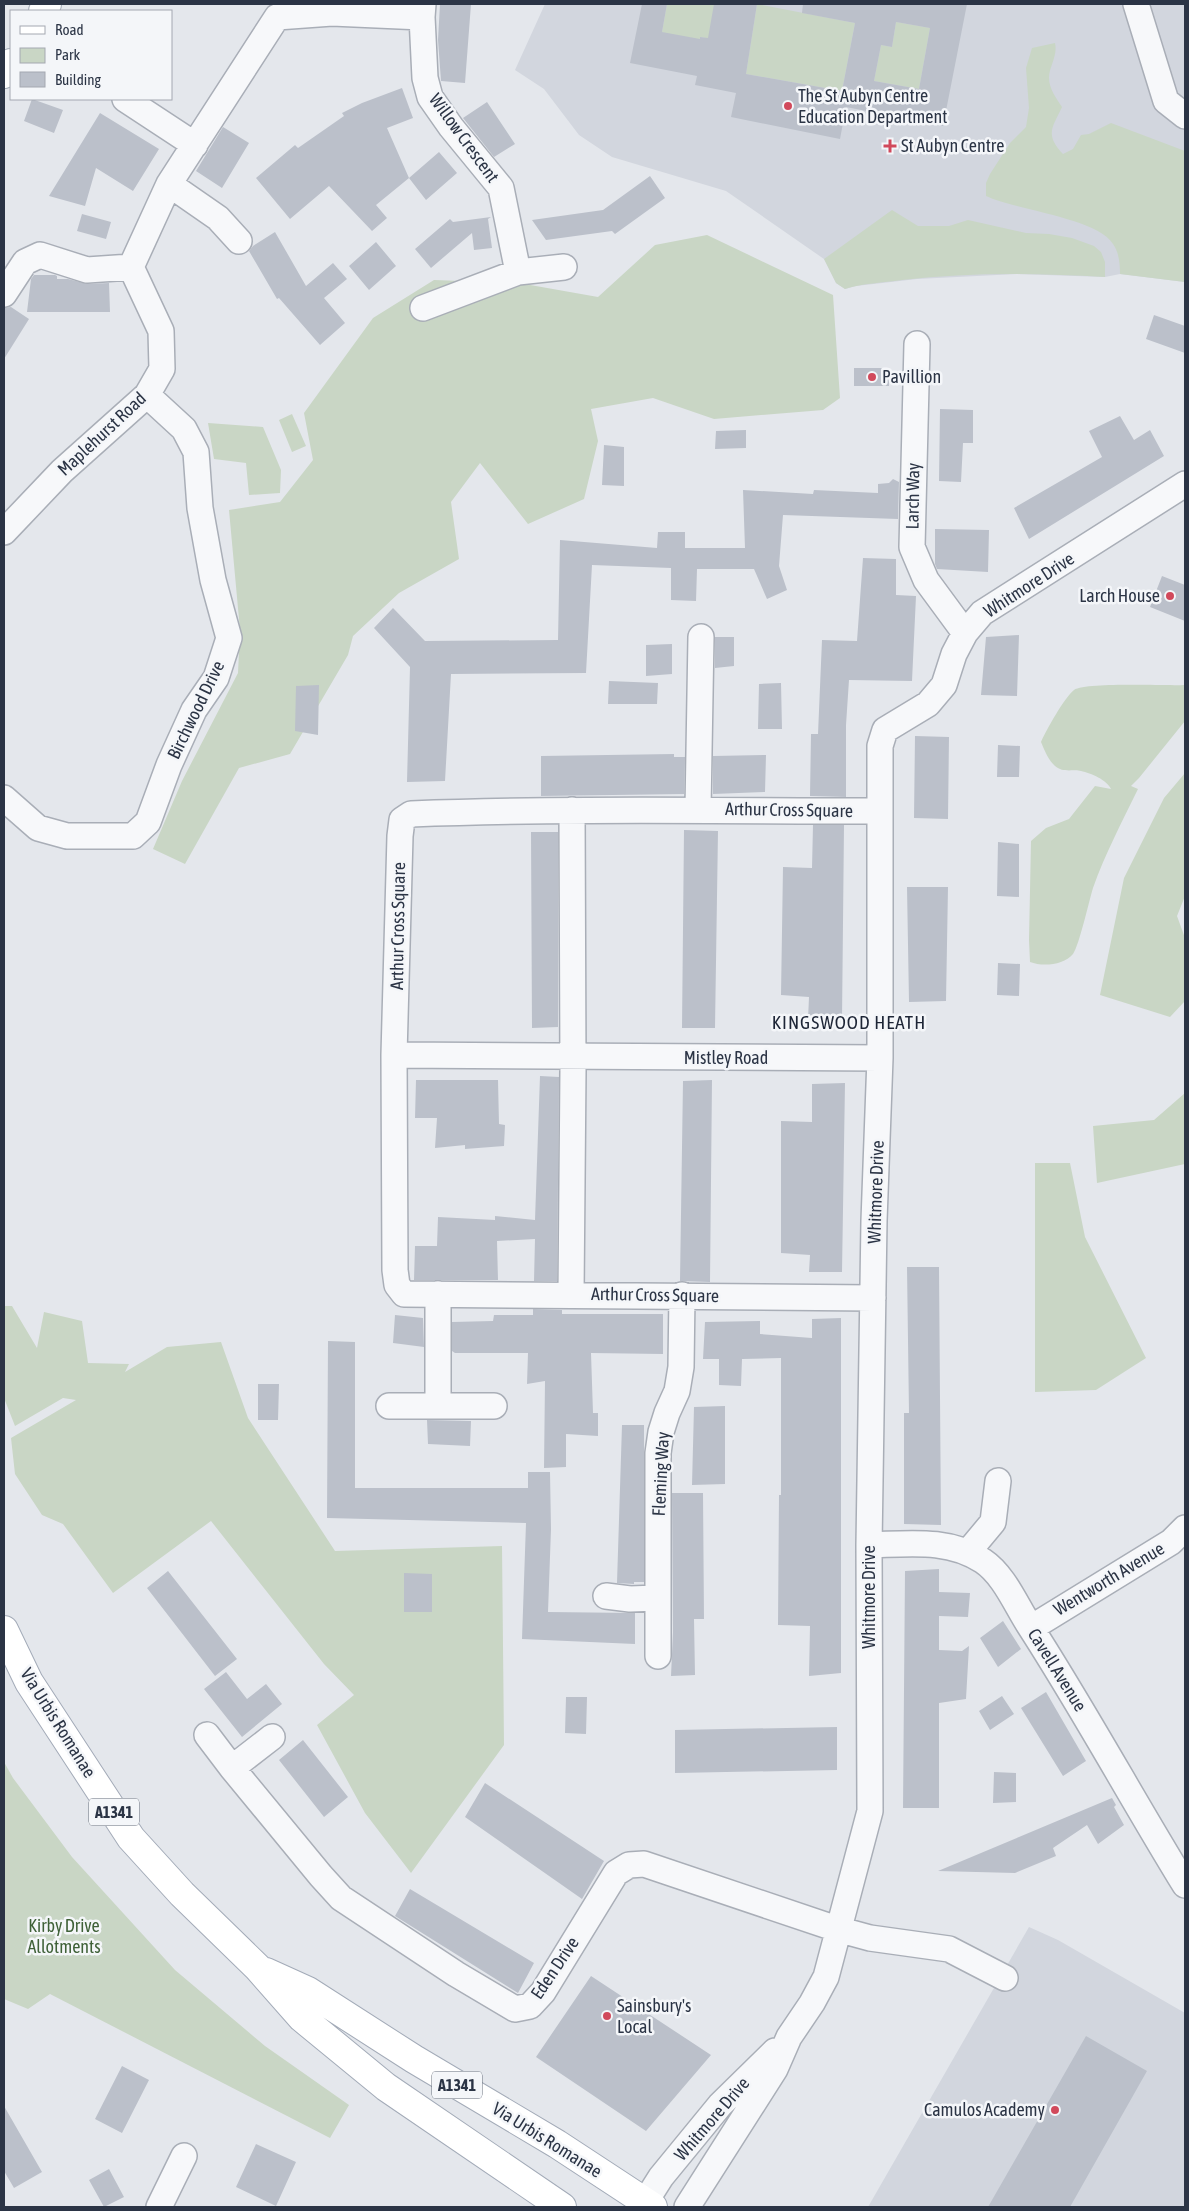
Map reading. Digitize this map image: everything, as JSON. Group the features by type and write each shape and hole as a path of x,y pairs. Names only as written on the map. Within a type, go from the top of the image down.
{"main road":[{"name":"Via Urbis Romanae","path":"4,1630 29,1682 132,1838 182,1894 258,1968 302,2018 386,2087 562,2207"},
{"name":"Via Urbis Romanae","path":"258,1968 308,1991 414,2059 556,2144 646,2205"}],"street":[{"path":"1136,4 1166,101 1185,116"},
{"path":"4,294 25,262 40,256 87,270 131,267 169,184 195,145 273,10 332,13 422,10"},
{"name":"Willow Crescent","path":"422,10 425,78 430,97 451,127 501,188 518,272"},
{"path":"127,100 195,145"},
{"path":"169,184 218,218 239,241"},
{"name":"Maplehurst Road","path":"4,532 62,470 147,395 162,369 161,331 131,267"},
{"path":"423,308 518,272 564,267"},
{"name":"Larch Way","path":"917,344 912,548 926,580 964,633"},
{"name":"Birchwood Drive","path":"4,798 38,828 67,836 133,836 148,822 169,765 194,710 216,678 229,638 213,580 200,508 196,452 184,429 147,395"},
{"name":"Whitmore Drive","path":"646,2205 720,2105 789,2036 812,2003 826,1977 870,1811 869,1545 873,1298 880,1058 880,746 885,730 928,704 944,685 954,654 964,633 982,613 1185,484"},
{"path":"698,809 701,637"},
{"name":"Arthur Cross Square","path":"873,1298 404,1294 397,1285 394,1055 400,836 402,820 411,814 572,810 636,812 698,809 880,811"},
{"path":"571,1294 573,1056 572,810"},
{"name":"Mistley Road","path":"394,1055 880,1058"},
{"path":"438,1294 438,1405"},
{"name":"Fleming Way","path":"658,1656 658,1453 661,1432 677,1391 681,1367 682,1295"},
{"path":"389,1406 494,1406"},
{"path":"968,1552 993,1522 998,1481"},
{"name":"Wentworth Avenue","path":"1031,1628 1171,1542 1185,1528"},
{"name":"Cavell Avenue","path":"869,1545 920,1543 950,1546 968,1552 985,1562 998,1575 1044,1647 1185,1885"},
{"path":"606,1596 630,1599 657,1598"},
{"name":"Eden Drive","path":"207,1735 321,1876 342,1898 456,1974 515,2008 530,2006 543,1992 616,1873 629,1865 644,1864 837,1930 870,1938 949,1949 1005,1978"},
{"path":"232,1768 272,1737"},
{"name":"Whitmore Drive","path":"687,2207 775,2069 789,2036"},
{"path":"159,2207 184,2156"}],"shaded area":[{"name":"St Aubyn Centre","path":"545,4 1185,4 1185,282 1120,274 1105,277 1017,274 917,279 845,289 836,283 824,259 726,191 612,157 579,135 544,89 515,70"},
{"name":"Camulos Academy","path":"1029,1927 1058,1940 1185,2013 1185,2207 868,2207"}],"green space":[{"path":"667,4 714,4 718,40 700,37 699,48 662,32"},
{"path":"757,4 855,23 842,91 746,74"},
{"path":"896,22 930,28 919,89 874,81 881,45 892,47"},
{"path":"1055,43 1056,48 1049,74 1049,82 1062,107 1053,125 1052,136 1063,154 1073,149 1081,135 1089,134 1111,123 1185,151 1185,282 1120,274 1117,251 1104,235 1073,221 986,196 986,183 990,174 1010,143 1026,127 1029,108 1026,68 1032,48"},
{"path":"892,210 918,226 949,226 968,220 1026,233 1072,238 1094,246 1101,252 1105,262 1105,277 978,274 873,283 845,289 836,283 824,259"},
{"path":"707,235 833,295 840,398 823,410 714,419 653,398 591,409 598,441 584,499 528,524 480,463 451,502 459,559 399,593 353,636 348,655 290,754 239,768 185,864 153,849 182,781 238,673 240,630 229,510 280,502 313,460 304,413 373,318 434,280 519,283 598,297 655,245"},
{"path":"292,414 306,446 292,452 279,420"},
{"path":"208,423 263,427 281,470 280,493 249,495 246,463 214,459"},
{"path":"1110,685 1185,685 1185,721 1131,786 1138,789 1098,875 1073,954 1059,963 1035,964 1030,962 1031,841 1046,828 1069,819 1095,786 1111,789 1094,775 1081,771 1061,769 1053,764 1041,742 1051,722 1074,690"},
{"path":"1185,773 1185,896 1177,916 1185,938 1185,1001 1170,1017 1100,995 1124,878 1164,798"},
{"path":"1185,1093 1185,1164 1097,1183 1093,1126 1154,1120"},
{"path":"1035,1163 1070,1163 1085,1237 1146,1358 1096,1390 1035,1392"},
{"path":"4,1306 12,1306 37,1348 44,1312 82,1321 88,1363 129,1364 125,1372 167,1347 221,1342 248,1418 335,1551 502,1546 504,1745 411,1873 365,1813 317,1725 354,1695 324,1664 211,1521 113,1593 63,1524 42,1515 15,1474 11,1438 76,1400 63,1398 15,1426 4,1398"},
{"name":"Kirby Drive Allotments","path":"4,1762 13,1778 72,1857 175,1970 265,2046 349,2105 330,2138 50,1994 28,2009 4,1999"}],"building":[{"path":"440,4 471,4 465,83 441,81 438,40"},
{"name":"St Aubyn Centre","path":"642,4 667,4 662,32 700,39 700,37 708,38 714,4 757,4 746,74 842,91 855,23 802,13 803,4 967,4 943,126 846,107 840,139 731,117 736,93 695,85 697,76 630,63","holes":["896,22 930,28 919,89 874,81 881,45 892,47"]},
{"path":"402,88 413,118 387,128 409,178 376,205 387,218 372,231 329,186 290,219 256,178 295,145 298,148 344,116 342,113 362,103"},
{"path":"32,100 63,110 54,133 24,121"},
{"path":"487,102 515,144 494,157 463,118"},
{"path":"100,113 159,149 133,191 96,168 85,206 49,196"},
{"path":"223,127 249,143 222,188 196,171"},
{"path":"439,152 457,173 426,200 409,178"},
{"path":"650,176 665,198 615,234 612,231 546,240 532,220 603,210"},
{"path":"82,214 111,222 106,239 77,231"},
{"path":"491,217 488,219 492,248 474,250 472,233 431,268 415,249 450,219 453,222"},
{"path":"275,232 306,286 333,263 347,279 324,298 345,323 320,345 279,298 277,299 249,251 253,246"},
{"path":"376,242 396,266 369,290 349,266"},
{"path":"34,275 55,275 57,279 68,279 88,284 109,283 110,312 27,312 31,279"},
{"path":"11,307 29,319 4,359 4,308"},
{"path":"1154,315 1185,326 1185,353 1146,339"},
{"name":"Pavillion","path":"854,368 889,368 889,386 854,386"},
{"path":"940,409 973,410 973,443 963,443 961,482 939,481"},
{"path":"1120,416 1134,440 1150,430 1164,456 1029,539 1014,508 1102,457 1089,431"},
{"path":"746,430 746,448 715,449 716,431"},
{"path":"604,445 624,447 624,486 602,485"},
{"path":"893,479 899,482 898,519 783,515 779,566 787,590 767,599 754,569 697,569 696,601 671,600 671,568 592,565 586,673 451,674 445,781 407,782 410,667 374,628 393,608 425,641 558,640 560,540 657,548 658,532 685,532 685,548 745,548 743,490 813,494 814,490 878,493 878,484 889,483"},
{"path":"935,529 989,530 988,572 937,569 935,564"},
{"path":"863,558 896,559 896,595 916,596 912,681 849,680 846,725 846,797 810,796 811,734 818,734 822,640 857,641"},
{"name":"Larch House","path":"1162,576 1185,585 1185,621 1150,607"},
{"path":"1019,635 1017,696 981,695 986,637"},
{"path":"715,637 734,637 734,666 715,668"},
{"path":"672,644 672,674 646,676 646,645"},
{"path":"609,681 658,683 657,704 608,704"},
{"path":"781,683 782,729 758,729 759,684"},
{"path":"319,685 318,735 295,731 296,686"},
{"path":"915,736 949,737 948,819 914,818"},
{"path":"998,745 1020,746 1019,777 997,777"},
{"path":"674,754 674,757 685,757 684,794 541,796 541,756"},
{"path":"766,755 765,792 713,794 713,756"},
{"path":"813,825 844,825 842,1020 808,1020 809,997 781,995 783,867 812,868"},
{"path":"684,830 718,831 715,1028 682,1028"},
{"path":"531,832 558,832 558,1027 532,1028"},
{"path":"998,842 1019,844 1019,897 997,896"},
{"path":"907,887 948,887 946,1001 909,1002"},
{"path":"998,963 1020,964 1019,996 997,995"},
{"path":"540,1076 559,1077 557,1281 534,1281 535,1239 497,1241 498,1280 414,1280 415,1246 437,1246 438,1217 495,1220 495,1216 535,1220"},
{"path":"416,1080 498,1080 499,1124 505,1125 504,1146 465,1149 465,1145 435,1148 437,1118 415,1118"},
{"path":"712,1080 710,1282 680,1281 683,1081"},
{"path":"845,1083 842,1272 809,1272 810,1255 781,1253 781,1121 812,1122 812,1084"},
{"path":"907,1267 939,1267 941,1525 904,1524 904,1413 909,1413"},
{"path":"533,1309 562,1310 562,1314 663,1314 663,1354 591,1353 593,1413 598,1413 598,1436 566,1434 566,1467 544,1468 545,1381 527,1384 528,1353 455,1353 452,1351 452,1322 493,1321 494,1315 533,1315"},
{"path":"395,1315 423,1318 424,1347 393,1343"},
{"path":"841,1318 841,1673 809,1676 810,1626 778,1625 779,1495 781,1495 781,1358 742,1359 741,1386 719,1385 719,1359 703,1359 705,1322 760,1321 760,1334 812,1338 812,1319"},
{"path":"328,1341 355,1342 355,1488 528,1488 528,1472 550,1472 551,1529 548,1612 635,1613 635,1644 522,1639 526,1523 327,1518"},
{"path":"258,1384 279,1384 278,1420 258,1420"},
{"path":"725,1406 725,1484 692,1485 694,1407"},
{"path":"427,1420 471,1421 470,1446 428,1444"},
{"path":"622,1425 644,1425 644,1582 634,1582 634,1584 617,1583"},
{"path":"672,1493 703,1493 704,1619 694,1619 695,1675 671,1676 673,1632"},
{"path":"939,1569 939,1592 970,1593 968,1617 939,1616 939,1650 962,1651 969,1646 966,1699 939,1703 939,1808 903,1808 905,1571"},
{"path":"168,1571 237,1659 215,1676 147,1588"},
{"path":"404,1573 432,1574 432,1612 404,1612"},
{"path":"1003,1621 1021,1649 998,1667 980,1638"},
{"path":"226,1672 247,1699 266,1684 282,1704 242,1737 204,1689"},
{"path":"1046,1692 1086,1761 1063,1776 1021,1708"},
{"path":"1002,1696 1014,1714 990,1730 979,1711"},
{"path":"566,1697 587,1697 586,1734 565,1733"},
{"path":"837,1727 837,1770 675,1773 675,1730"},
{"path":"303,1740 348,1797 324,1817 279,1760"},
{"path":"994,1772 1016,1773 1016,1802 993,1803"},
{"path":"485,1783 604,1861 582,1899 465,1817"},
{"path":"1112,1798 1116,1805 1114,1807 1124,1825 1098,1844 1087,1825 1053,1848 1056,1856 1015,1873 938,1871"},
{"path":"410,1889 534,1963 518,1993 395,1916"},
{"name":"Sainsbury's Local","path":"591,1976 711,2055 646,2131 536,2057"},
{"path":"1086,2036 1147,2071 1070,2207 988,2207"},
{"path":"122,2066 149,2080 122,2133 95,2119"},
{"path":"4,2106 42,2172 14,2188 4,2171"},
{"path":"256,2144 296,2162 276,2206 236,2187"},
{"path":"109,2169 124,2197 104,2207 89,2180"}],"place":[{"name":"The St Aubyn Centre Education Department","path":"788,106"},
{"name":"St Aubyn Centre","path":"890,146"},
{"name":"Pavillion","path":"872,377"},
{"name":"Larch House","path":"1170,596"},
{"name":"Sainsbury's Local","path":"607,2016"},
{"name":"Camulos Academy","path":"1055,2110"}],"district":[{"name":"KINGSWOOD HEATH","path":"849,1022"}]}
